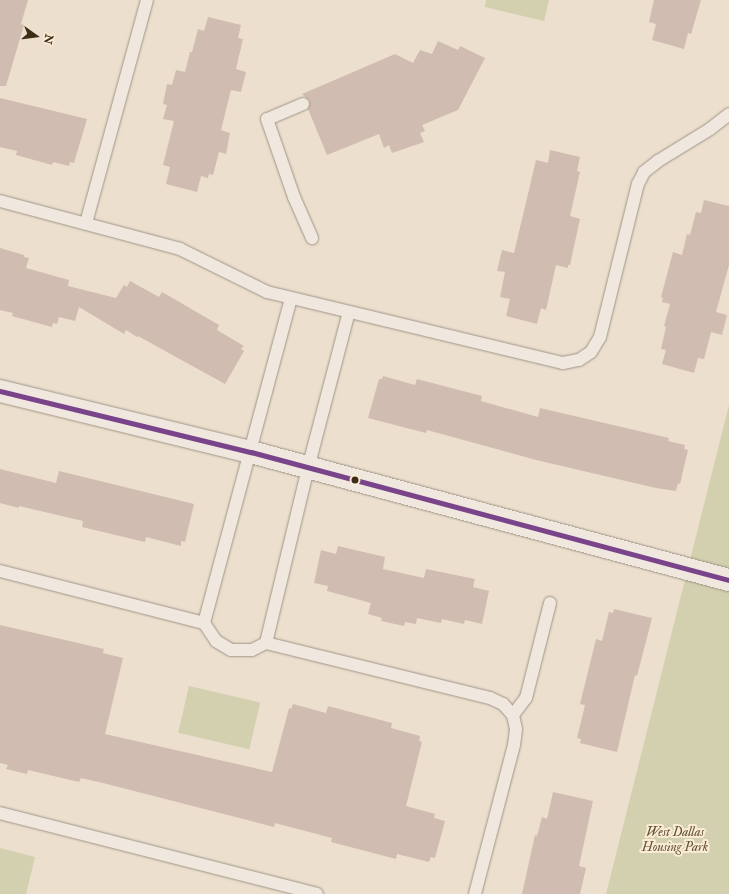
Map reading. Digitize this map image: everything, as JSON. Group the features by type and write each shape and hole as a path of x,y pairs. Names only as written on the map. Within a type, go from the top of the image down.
{"street":[{"path":"0,391 250,452 729,580"}],"lane":[{"path":"86,224 147,0"},
{"path":"303,104 267,119 294,197 312,238"},
{"path":"0,201 180,249 267,292 563,363 579,360 592,352 600,337 638,184 644,172 658,161 710,129 729,114"},
{"path":"204,623 291,298"},
{"path":"266,643 308,468 349,312"},
{"path":"0,571 204,623 216,641 231,650 252,650 266,643 490,698 503,704 513,715 516,729 514,745 475,894"},
{"path":"513,715 526,698 550,603"},
{"path":"0,813 317,894"}],"green space":[{"path":"486,0 549,0 544,21 485,7"},
{"name":"West Dallas Housing Park","path":"729,405 729,894 606,894"},
{"path":"189,686 260,702 249,749 178,733"},
{"path":"0,848 35,857 26,894 0,894"}],"building":[{"path":"0,0 28,0 21,24 24,25 6,86 0,86"},
{"path":"654,0 701,0 691,34 688,33 684,49 652,40 656,24 649,22"},
{"path":"208,17 241,25 238,38 243,39 236,69 246,72 241,92 231,90 221,130 230,133 226,154 219,152 213,175 209,174 208,178 201,176 197,192 166,184 170,167 163,165 174,121 163,119 167,105 163,104 167,84 172,85 176,70 185,72 198,29 204,31"},
{"path":"438,41 458,50 460,46 485,58 458,110 422,125 425,131 420,133 424,142 392,153 389,145 384,148 379,134 327,155 308,109 310,101 302,94 395,54 413,63 420,50 432,54"},
{"path":"0,98 87,119 74,163 70,162 69,166 53,162 52,165 16,155 17,151 0,147"},
{"path":"550,150 580,157 577,171 580,172 570,216 580,219 570,265 568,265 568,268 556,265 546,310 541,308 537,324 506,316 510,299 500,297 505,272 497,271 502,250 514,253 536,160 548,163"},
{"path":"704,200 729,206 729,265 716,312 727,315 722,335 711,332 704,359 698,358 694,373 662,364 666,350 661,349 666,327 664,326 670,304 662,302 663,298 661,297 673,252 682,255 687,234 690,235 696,212 701,213"},
{"path":"0,248 24,255 24,257 29,258 26,268 69,280 68,286 116,298 124,285 127,287 130,281 159,297 162,292 219,325 217,330 244,346 241,349 244,351 225,384 126,330 124,334 79,307 75,321 59,317 57,324 53,323 52,327 12,316 13,313 0,310"},
{"path":"383,376 415,385 417,379 482,396 481,401 538,417 540,408 669,438 668,441 685,445 684,449 688,450 680,484 678,483 676,491 656,488 536,460 427,430 426,433 368,418 379,379 382,379"},
{"path":"0,469 56,483 59,471 194,504 185,542 181,541 181,546 146,537 145,542 82,527 83,521 0,503"},
{"path":"338,546 385,557 383,569 424,578 426,569 475,579 473,587 489,591 482,624 465,620 464,624 442,619 441,623 417,618 416,624 405,622 404,626 381,621 382,618 368,614 371,603 327,591 328,586 314,583 321,550 336,554"},
{"path":"614,609 652,618 637,676 635,675 617,752 580,743 581,739 577,738 585,705 580,704 596,639 602,641 609,612 613,613"},
{"path":"0,625 104,649 103,653 123,658 105,734 272,772 289,708 291,709 293,704 326,713 328,706 392,723 391,728 420,736 419,741 422,742 406,806 435,814 434,818 445,821 435,858 431,857 429,862 397,854 396,859 331,842 332,838 275,823 274,827 103,783 81,778 79,782 28,770 27,774 6,769 8,765 0,763"},
{"path":"553,792 593,801 579,866 586,868 580,894 522,894 535,835 537,836 542,817 547,819"}],"transit line":[{"path":"0,391 251,452 729,580"}]}
